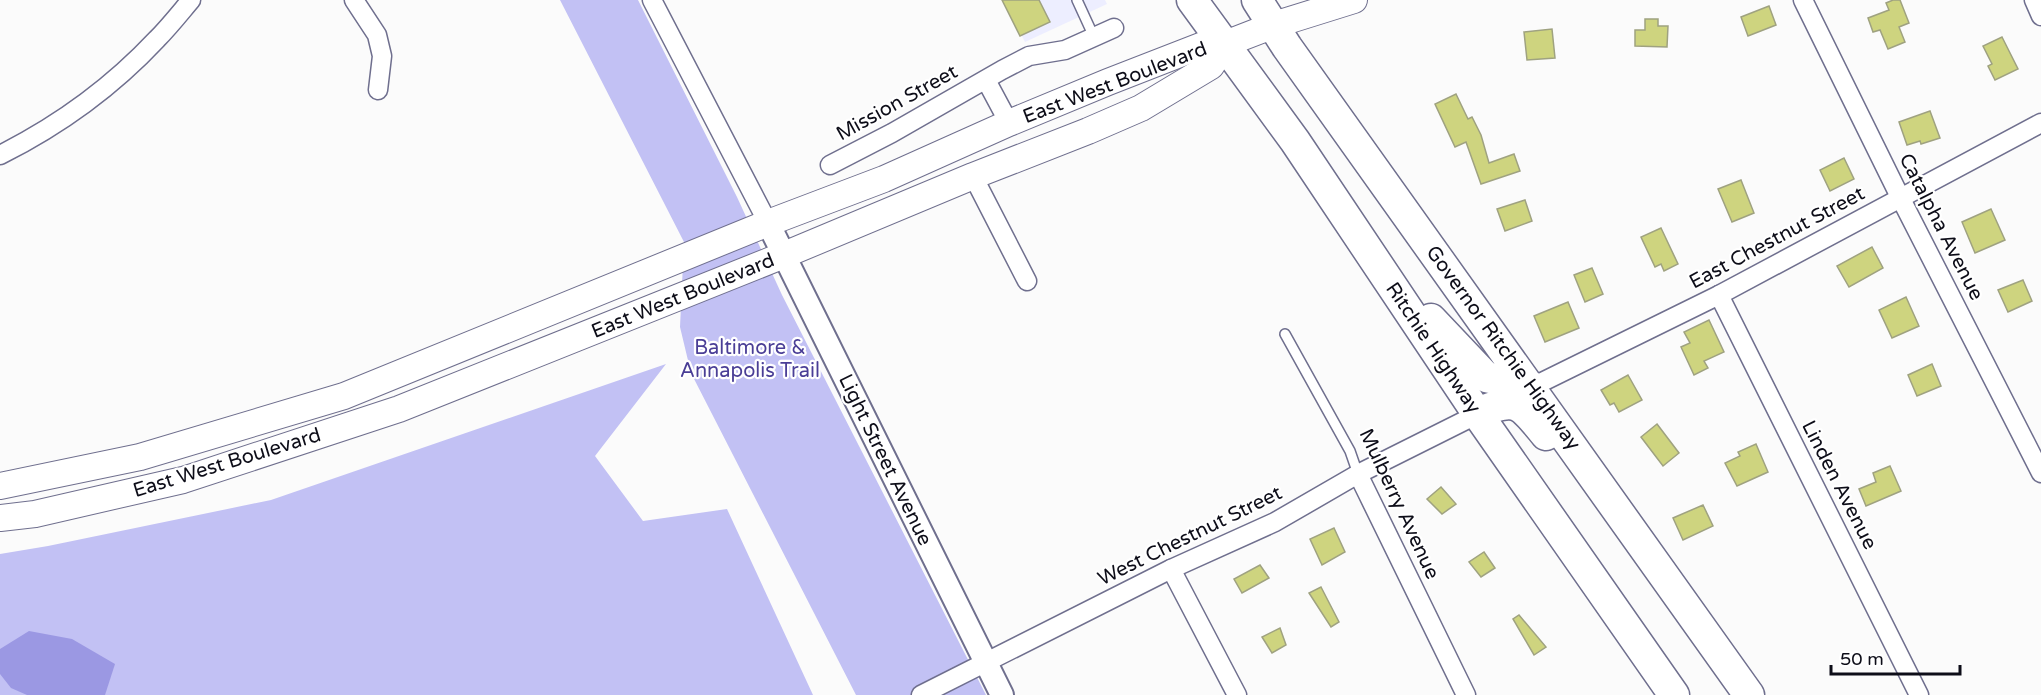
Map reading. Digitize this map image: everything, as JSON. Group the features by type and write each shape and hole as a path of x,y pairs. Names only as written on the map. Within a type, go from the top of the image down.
{"highway":[{"name":"Ritchie Highway","path":"1192,0 1295,141 1477,413 1674,695"},
{"name":"Governor Ritchie Highway","path":"1257,0 1294,56 1532,387 1749,695"},
{"path":"1375,261 1486,377 1532,387"},
{"path":"1477,413 1500,404 1514,404 1525,409 1578,474 1640,540"}],"main road":[{"path":"1225,44 1346,1"},
{"name":"East West Boulevard","path":"0,486 140,457 344,396 768,223 884,179 1009,123 1203,45 1225,44"},
{"name":"East West Boulevard","path":"0,519 35,514 183,480 399,409 784,255 1141,108 1211,66 1225,44"}],"street":[{"path":"0,155 53,125 90,99 157,39 191,0"},
{"path":"354,0 363,10 377,35 382,56 378,90"},
{"name":"Light Street Avenue","path":"652,0 768,223 1002,695"},
{"name":"Catalpha Avenue","path":"1803,0 1901,199 2041,473"},
{"path":"2034,0 2041,15"},
{"name":"Mission Street","path":"830,165 1029,56 1065,50 1114,28"},
{"name":"Mission Street","path":"986,80 1009,123"},
{"name":"East Chestnut Street","path":"1532,387 1719,295 2041,123"},
{"path":"973,176 1027,281"},
{"name":"Linden Avenue","path":"1719,295 1919,695"},
{"name":"West Chestnut Street","path":"921,695 1172,568 1275,522 1358,474 1477,413"},
{"name":"Mulberry Avenue","path":"1358,474 1466,695"},
{"path":"1172,568 1237,695"}],"lane":[{"path":"1077,0 1094,37"},
{"name":"Mulberry Avenue","path":"1286,334 1350,451 1358,474"}],"shaded area":[{"path":"1003,0 1105,0 1107,4 1025,42"},
{"path":"29,631 72,639 115,664 105,695 27,695 11,688 0,674 0,649"}],"green space":[{"name":"Baltimore & Annapolis Trail","path":"560,0 638,0 737,197 782,295 986,695 856,695 691,373 680,327 684,242"},
{"path":"666,364 595,456 643,521 727,509 813,695 0,695 0,554 271,500"}],"building":[{"path":"1002,0 1039,0 1050,22 1020,36"},
{"path":"1900,0 1909,23 1899,27 1905,42 1888,49 1880,30 1873,32 1868,18 1889,10 1886,3"},
{"path":"1769,6 1776,25 1748,36 1741,17"},
{"path":"1645,19 1658,19 1658,26 1668,26 1667,47 1635,46 1635,30 1645,30"},
{"path":"1552,29 1555,58 1527,60 1524,32"},
{"path":"2002,37 2018,69 1995,80 1988,66 1992,64 1983,46"},
{"path":"1456,94 1468,119 1472,117 1481,135 1489,163 1514,154 1520,171 1481,184 1466,142 1455,147 1435,104"},
{"path":"1930,111 1940,138 1921,144 1920,141 1907,145 1899,122"},
{"path":"1844,158 1854,179 1830,191 1820,170"},
{"path":"1741,180 1754,213 1732,222 1718,189"},
{"path":"1525,200 1532,221 1505,231 1497,209"},
{"path":"1991,209 2005,240 1975,253 1962,222"},
{"path":"1661,228 1678,264 1664,271 1661,264 1655,267 1641,237"},
{"path":"1872,247 1883,268 1849,287 1837,266"},
{"path":"1592,268 1603,294 1585,302 1574,275"},
{"path":"2023,280 2032,301 2008,312 1998,290"},
{"path":"1906,297 1919,326 1892,338 1879,310"},
{"path":"1568,302 1579,328 1545,342 1534,316"},
{"path":"1709,320 1724,352 1704,361 1708,368 1694,375 1681,347 1690,343 1684,332"},
{"path":"1932,364 1941,386 1917,396 1908,375"},
{"path":"1628,375 1642,400 1619,412 1614,403 1610,405 1601,390"},
{"path":"1657,424 1679,453 1663,466 1641,437"},
{"path":"1756,444 1768,472 1737,486 1725,463 1740,456 1738,452"},
{"path":"1890,466 1901,491 1866,506 1859,489 1876,482 1873,473"},
{"path":"1441,487 1456,504 1442,514 1427,499"},
{"path":"1703,505 1713,526 1683,540 1673,518"},
{"path":"1334,528 1345,552 1322,565 1310,539"},
{"path":"1484,552 1495,568 1481,577 1469,562"},
{"path":"1260,565 1269,578 1242,593 1234,579"},
{"path":"1321,587 1339,622 1331,627 1309,593"},
{"path":"1519,615 1546,647 1534,655 1513,619"},
{"path":"1280,628 1286,645 1272,653 1262,637"}]}
